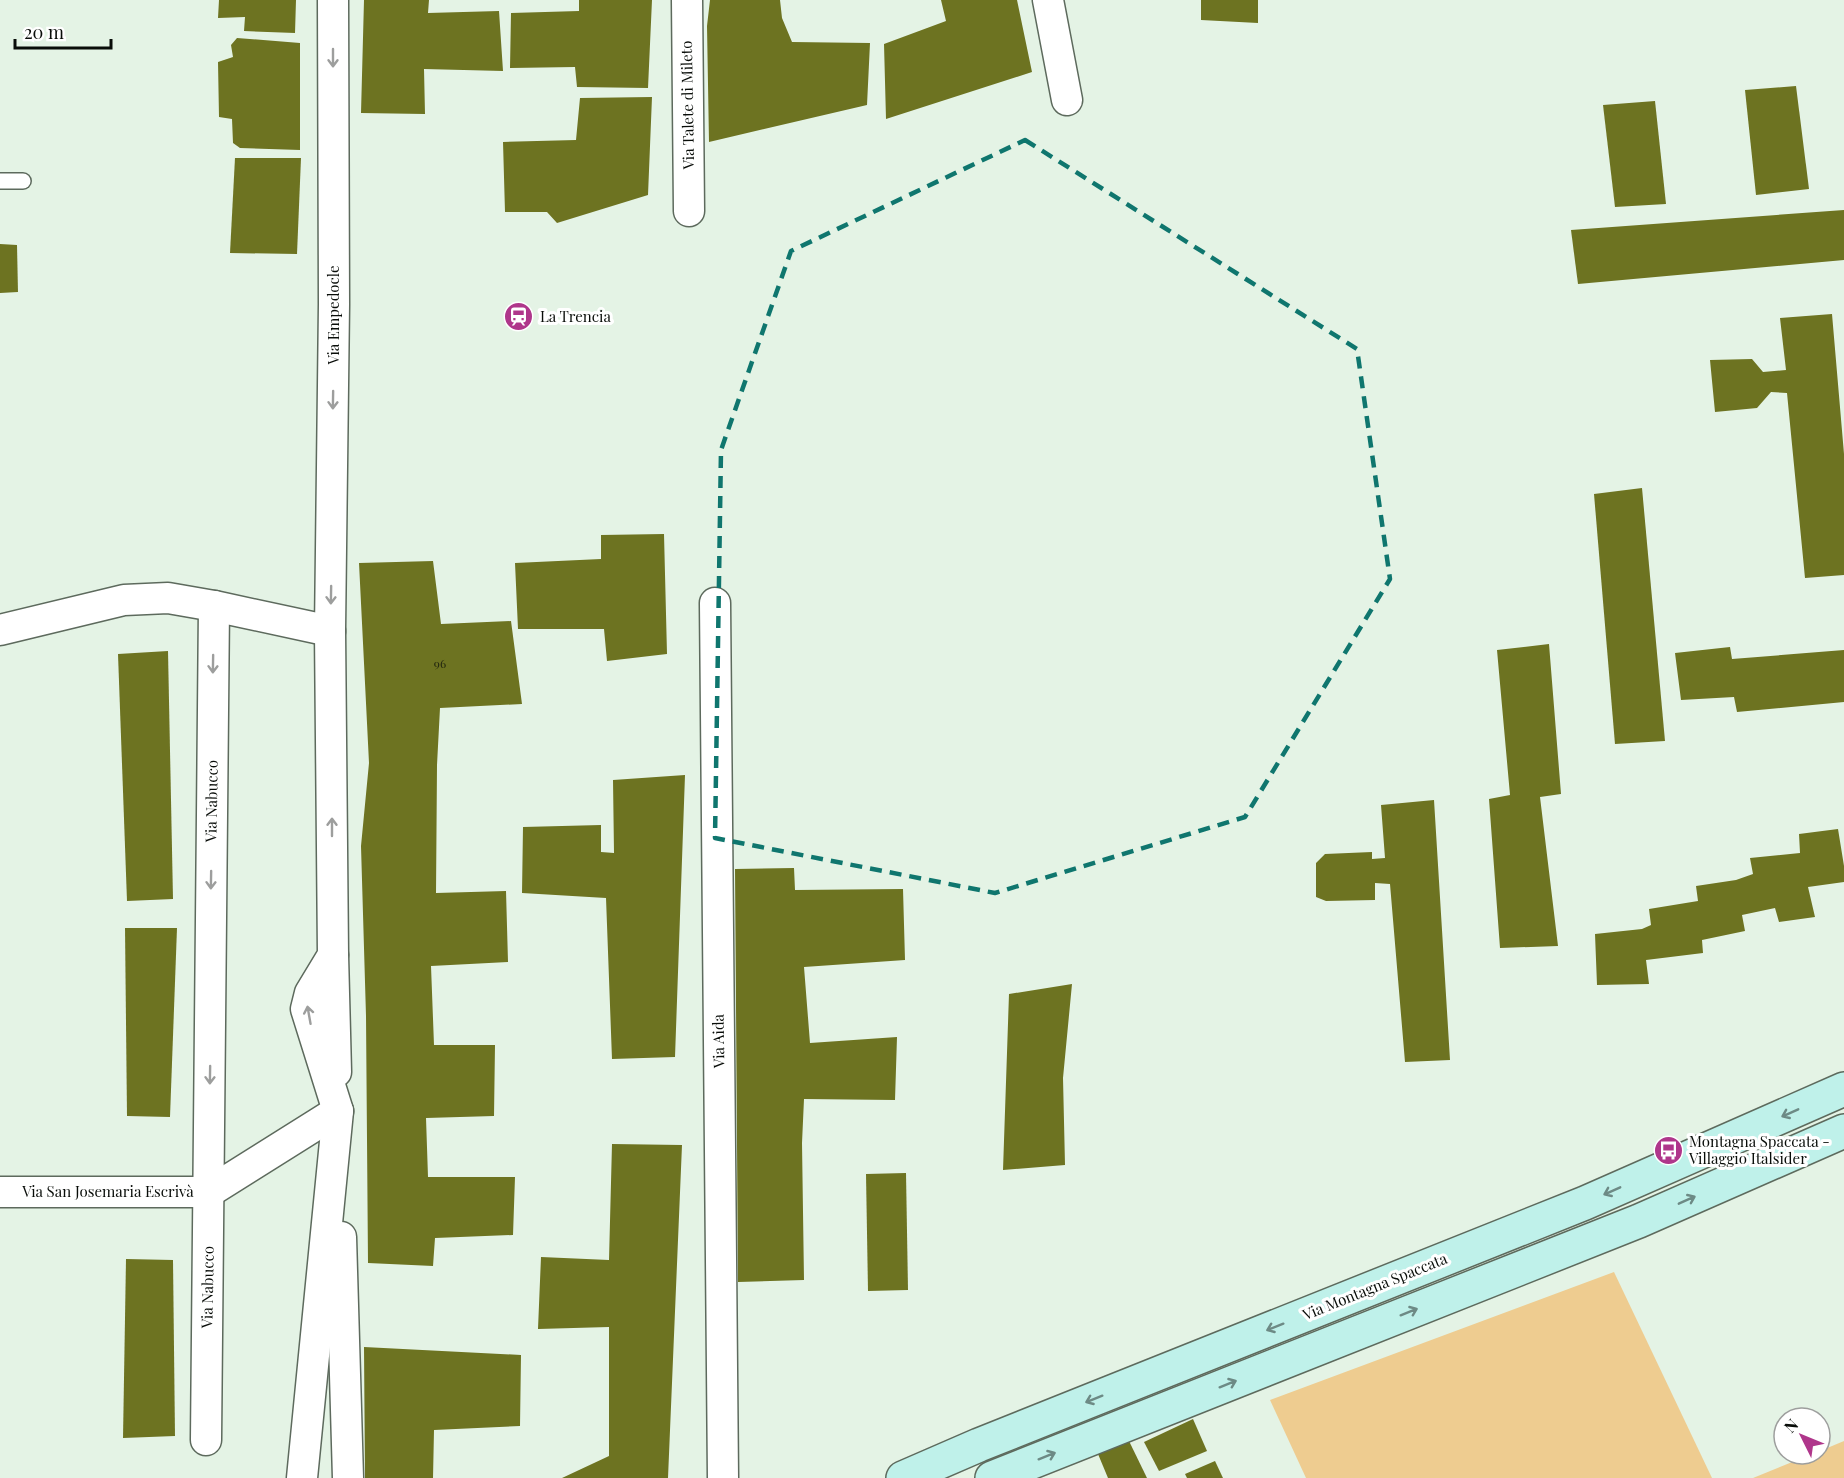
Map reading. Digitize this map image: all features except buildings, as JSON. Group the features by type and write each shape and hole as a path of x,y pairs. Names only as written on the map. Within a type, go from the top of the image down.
{"main road":[{"name":"Via Montagna Spaccata","path":"903,1478 979,1445 1585,1203 1844,1089"},
{"path":"992,1478 1639,1221 1844,1131"}],"street":[{"name":"Via Empedocle","path":"330,631 334,304 333,0"},
{"name":"Via Talete di Mileto","path":"687,0 689,211"},
{"path":"1048,0 1067,100"},
{"path":"0,630 124,600 168,598 330,631 333,956 348,1478"},
{"name":"Via Aida","path":"715,603 723,1478"},
{"name":"Via Nabucco","path":"206,1440 214,606"},
{"path":"302,1476 338,1111"},
{"name":"Via San Josemaria Escrivà","path":"0,1192 208,1192 338,1111"}],"lane":[{"path":"0,181 23,181"}],"highlighted area":[{"path":"1025,140 1357,349 1390,579 1245,817 995,893 715,838 721,450 791,251"}],"shaded area":[{"path":"1614,1272 1712,1478 1306,1478 1270,1400"},
{"path":"1844,1441 1844,1478 1753,1478 1782,1466 1832,1466 1832,1446"}],"place":[{"name":"La Trencia","path":"519,317"},
{"name":"Montagna Spaccata - Villaggio Italsider","path":"1668,1151"}]}
